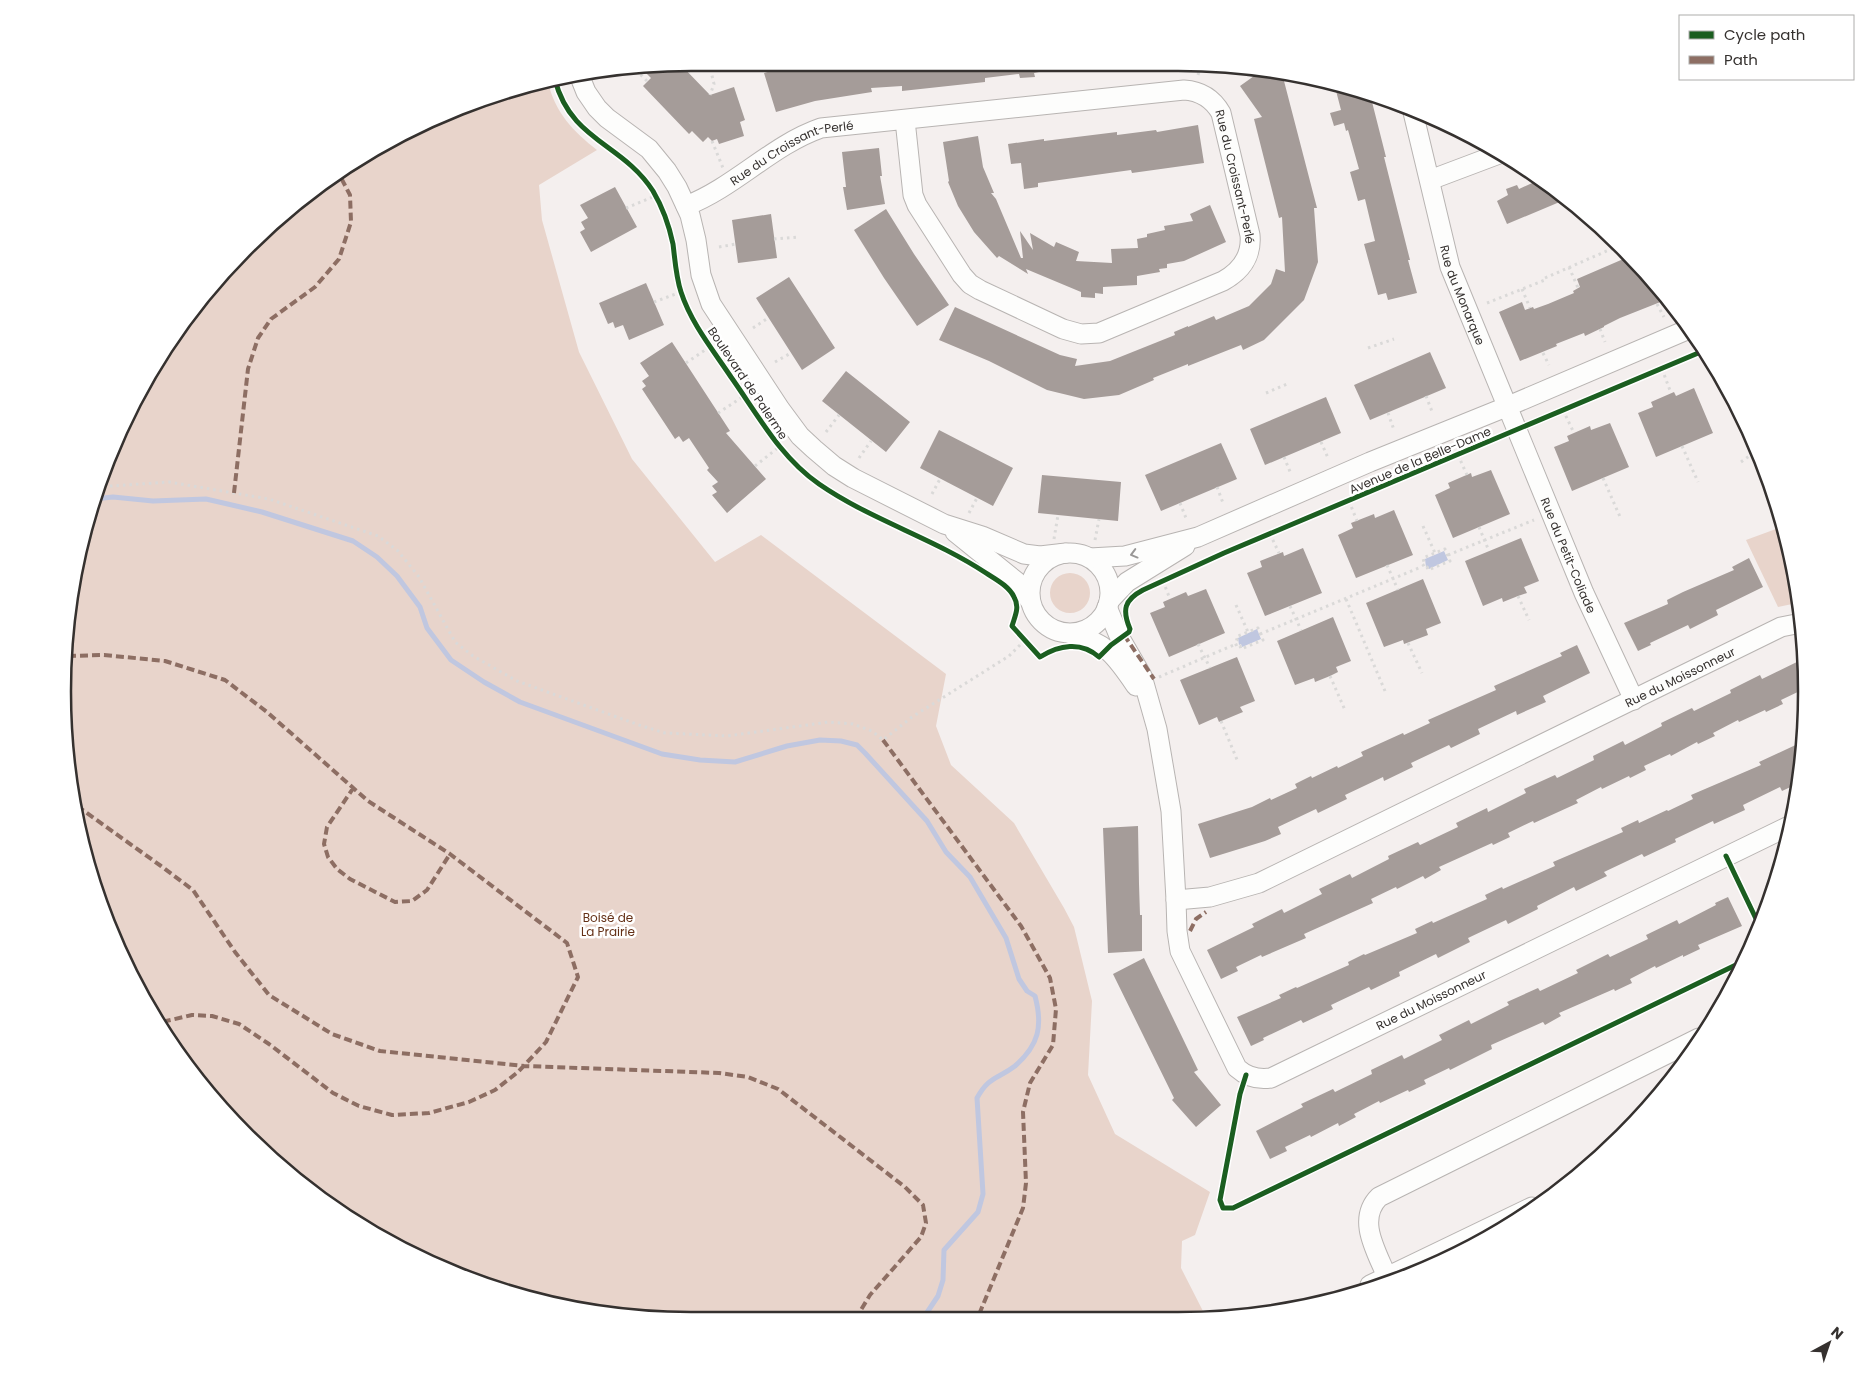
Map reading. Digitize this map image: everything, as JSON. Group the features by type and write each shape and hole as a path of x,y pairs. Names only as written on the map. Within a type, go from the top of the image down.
{"street":[{"name":"Boulevard de Palerme","path":"582,81 586,92 602,113 640,141 667,171 686,206 696,240 701,275 711,304 800,436 834,466 867,486 944,524 982,536 1024,554 1040,556 1060,546"},
{"name":"Rue du Croissant-Perlé","path":"686,206 706,198 788,144 811,132 832,127 1184,90 1201,94 1217,106 1221,112 1252,246 1238,270 1223,281 1113,328 1090,334 1081,334 1063,329 980,290 970,284 962,275 917,205 913,195 905,120"},
{"name":"Rue du Monarque","path":"1414,118 1450,267 1506,407"},
{"path":"1430,180 1492,157"},
{"name":"Avenue de la Belle-Dame","path":"1092,551 1125,556 1198,537 1370,462 1506,407 1682,332"},
{"name":"Rue du Petit-Coliade","path":"1506,407 1584,593 1634,700"},
{"name":"Boulevard de Palerme","path":"944,524 1017,582 1030,601"},
{"name":"Avenue de la Belle-Dame","path":"1108,604 1127,582 1198,537"},
{"path":"1060,546 1079,554 1092,551 1107,577 1110,589 1108,604 1101,618 1092,626 1081,632 1069,634 1059,632 1042,622 1032,609 1030,588 1034,574 1042,564 1053,556 1060,546"},
{"name":"Rue du Moissonneur","path":"1108,604 1120,638 1142,676 1157,729 1173,829 1177,931 1180,951 1232,1061 1249,1077 1263,1080 1271,1078 1782,829"},
{"name":"Rue du Moissonneur","path":"1176,900 1216,896 1259,882 1781,627 1793,624"},
{"name":"Rue du Moissonneur","path":"1069,634 1088,637 1106,649 1126,671 1151,708"},
{"path":"1386,1276 1368,1229 1367,1218 1369,1211 1379,1197 1688,1044"},
{"path":"1402,1270 1493,1226"}],"path":[{"path":"710,95 714,84 711,71"},
{"path":"1197,81 1199,72"},
{"path":"640,74 648,82"},
{"path":"712,141 731,182"},
{"path":"626,208 654,194 663,192"},
{"path":"654,194 658,202"},
{"path":"774,239 798,237"},
{"path":"719,247 736,244"},
{"path":"1487,303 1611,249"},
{"path":"1569,267 1578,288"},
{"path":"1522,289 1530,308"},
{"path":"654,302 681,291"},
{"path":"1657,304 1664,317"},
{"path":"752,328 768,318"},
{"path":"1600,329 1605,342"},
{"path":"1368,348 1394,339"},
{"path":"686,363 711,346"},
{"path":"775,362 791,353"},
{"path":"1543,353 1548,365"},
{"path":"1654,372 1670,365"},
{"path":"1662,368 1670,393"},
{"path":"1266,393 1287,384"},
{"path":"718,412 744,396"},
{"path":"1426,396 1433,414"},
{"path":"1555,414 1572,406"},
{"path":"1563,410 1574,433"},
{"path":"1388,413 1394,430"},
{"path":"826,432 839,415"},
{"path":"859,458 872,441"},
{"path":"1321,442 1328,458"},
{"path":"1682,446 1698,482"},
{"path":"755,466 779,447"},
{"path":"1458,455 1467,475"},
{"path":"1741,462 1751,455"},
{"path":"1284,457 1291,474"},
{"path":"1603,478 1621,519"},
{"path":"932,494 940,479"},
{"path":"106,486 170,482 269,499 378,536 398,551 419,577 455,642 473,656 518,681 665,733 727,736 829,722 853,724 872,731 883,740 912,717 1009,656 1025,640"},
{"path":"1217,487 1223,503"},
{"path":"970,513 977,498"},
{"path":"1349,501 1358,521"},
{"path":"1180,503 1186,518"},
{"path":"1058,515 1060,546"},
{"path":"1092,551 1099,519"},
{"path":"1448,555 1534,520"},
{"path":"1423,526 1435,553"},
{"path":"1479,527 1489,551"},
{"path":"1263,537 1279,530"},
{"path":"1270,534 1280,553"},
{"path":"1445,549 1450,561 1428,570 1422,563 1424,562 1423,558 1435,553 1445,549"},
{"path":"1387,565 1398,590"},
{"path":"1260,634 1421,567"},
{"path":"1154,585 1170,578"},
{"path":"1163,582 1170,599"},
{"path":"1518,596 1529,620"},
{"path":"1346,599 1385,690"},
{"path":"1236,605 1248,632"},
{"path":"1290,606 1301,630"},
{"path":"1258,628 1263,640 1241,649 1236,644 1236,637 1248,632 1258,628"},
{"path":"1020,634 1031,647"},
{"path":"1408,643 1422,673"},
{"path":"1198,644 1210,668"},
{"path":"1163,676 1236,644"},
{"path":"1330,676 1345,710"},
{"path":"1221,721 1238,762"}],"green space":[{"name":"Boisé de La Prairie","path":"550,88 560,112 566,120 580,136 597,150 539,185 542,220 579,352 632,459 715,562 761,535 946,674 936,726 951,765 1014,823 1074,927 1092,1001 1088,1075 1115,1134 1210,1192 1195,1235 1182,1241 1181,1268 1203,1311 692,1312 651,1310 570,1300 531,1291 454,1265 381,1229 314,1184 283,1158 253,1130 199,1069 154,1002 135,966 118,929 92,852 83,813 73,732 71,692 77,611 83,570 104,492 118,454 154,381 199,314 225,283 253,253 314,199 381,154 417,135 454,118 492,104"},
{"path":"1776,529 1786,570 1791,604 1778,607 1746,540"},
{"path":"1070,573 1084,579 1090,593 1084,607 1070,613 1056,607 1050,593 1056,579"}],"water":[{"path":"1444,551 1448,560 1429,569 1428,566 1426,567 1425,559"},
{"path":"1257,629 1261,639 1242,647 1241,644 1239,645 1238,638"}],"building":[{"path":"687,71 710,95 734,87 745,120 740,122 744,136 719,144 717,139 712,141 708,137 703,142 692,131 689,134 643,86 651,78 646,73"},
{"path":"771,71 1039,71 1034,73 1035,77 1020,78 1019,74 985,78 985,82 902,91 902,86 871,88 872,92 815,101 776,112 764,73"},
{"path":"1253,77 1284,81 1317,208 1314,208 1318,262 1304,300 1264,340 1243,350 1241,345 1188,366 1188,364 1153,378 1154,380 1119,395 1084,399 1047,390 989,361 939,340 955,307 1060,355 1077,359 1075,366 1110,361 1175,335 1174,332 1188,326 1214,316 1216,320 1249,306 1271,284 1276,269 1285,272 1282,217 1279,218 1254,119 1262,117 1240,86"},
{"path":"1336,92 1372,103 1417,293 1388,300 1386,293 1378,295 1364,244 1375,241 1365,199 1358,201 1350,172 1359,169 1348,130 1346,131 1344,123 1334,126 1330,113 1341,110"},
{"path":"1198,125 1204,163 1132,173 1131,170 1038,183 1038,187 1024,189 1021,163 1011,164 1008,144 1117,132 1117,135 1156,130 1157,132"},
{"path":"978,136 983,167 994,193 991,193 996,199 1021,258 1023,258 1020,231 1033,250 1030,233 1054,247 1056,242 1079,252 1076,261 1112,263 1111,249 1138,248 1137,239 1147,237 1147,234 1165,230 1164,226 1193,221 1190,214 1210,205 1226,242 1184,261 1167,264 1167,268 1159,269 1160,272 1137,276 1137,285 1103,287 1103,294 1095,293 1095,298 1081,297 1081,292 1026,269 1028,274 999,256 997,258 974,232 958,206 948,182 943,142"},
{"path":"879,148 882,176 880,176 885,204 847,210 843,187 846,187 842,152"},
{"path":"1532,183 1559,202 1507,224 1497,201 1508,195 1506,189 1517,185 1519,189"},
{"path":"615,187 637,227 591,252 580,232 585,229 581,222 588,218 580,205"},
{"path":"886,209 949,305 917,326 854,230"},
{"path":"771,214 777,258 738,263 732,220"},
{"path":"1622,260 1660,302 1620,318 1585,336 1584,333 1520,361 1499,312 1522,302 1525,310 1533,307 1534,309 1574,293 1573,291 1580,287 1577,279"},
{"path":"789,277 835,348 802,370 756,298"},
{"path":"646,283 664,325 629,340 623,325 615,328 613,322 608,324 599,303"},
{"path":"672,342 730,431 726,433 766,479 727,513 712,495 717,492 712,486 718,482 707,470 709,468 689,438 683,442 679,436 675,439 642,389 646,386 642,381 649,376 640,363"},
{"path":"1430,352 1446,388 1370,420 1354,385"},
{"path":"846,371 910,422 886,452 822,401"},
{"path":"1694,388 1713,433 1656,457 1638,413 1653,407 1651,402 1674,392 1676,396"},
{"path":"1326,397 1341,433 1265,465 1250,429"},
{"path":"1610,423 1629,467 1572,491 1554,447 1569,441 1567,436 1590,426 1591,430"},
{"path":"939,430 1013,468 993,506 920,468"},
{"path":"1221,443 1237,479 1161,511 1145,475"},
{"path":"1491,470 1510,514 1453,538 1435,495 1450,488 1448,483 1471,473 1472,477"},
{"path":"1042,475 1121,482 1118,521 1038,513"},
{"path":"1394,510 1413,555 1356,578 1338,535 1353,528 1351,523 1374,514 1375,518"},
{"path":"1521,538 1539,581 1524,587 1527,593 1503,602 1502,598 1483,606 1465,561"},
{"path":"1303,548 1322,593 1265,616 1247,573 1262,567 1260,561 1283,552 1284,556"},
{"path":"1749,558 1763,587 1716,610 1718,615 1690,629 1688,625 1650,643 1651,645 1638,651 1624,623 1668,604 1667,600 1683,592 1734,570 1732,567"},
{"path":"1423,579 1441,623 1426,629 1428,635 1404,644 1403,640 1384,647 1366,603"},
{"path":"1206,589 1225,633 1169,657 1150,613 1165,607 1163,602 1186,592 1188,596"},
{"path":"1333,617 1351,661 1336,667 1338,672 1330,676 1315,682 1314,678 1295,685 1277,641"},
{"path":"1577,645 1590,673 1543,696 1546,702 1517,715 1516,711 1478,729 1480,734 1451,748 1449,745 1411,763 1413,767 1384,781 1383,777 1345,795 1347,799 1318,813 1316,809 1278,827 1281,834 1265,841 1210,858 1198,824 1252,807 1297,788 1295,784 1337,766 1338,768 1363,756 1361,752 1430,723 1428,720 1496,690 1494,686 1562,656 1560,653"},
{"path":"1237,657 1255,701 1240,707 1243,712 1219,722 1217,717 1199,725 1180,680"},
{"path":"1797,662 1798,692 1781,700 1783,704 1739,722 1738,720 1713,733 1715,736 1644,766 1646,770 1630,778 1629,776 1602,789 1601,787 1576,800 1578,803 1508,833 1510,837 1439,867 1441,870 1425,879 1423,876 1371,899 1373,903 1304,934 1306,938 1262,957 1261,955 1236,967 1238,971 1221,979 1207,950 1254,927 1252,924 1282,909 1284,913 1322,894 1319,889 1350,874 1352,878 1389,859 1388,856 1418,842 1420,845 1458,827 1456,823 1487,808 1488,812 1526,793 1524,789 1555,775 1557,778 1594,760 1593,756 1623,741 1625,745 1662,726 1661,723 1692,708 1694,711 1731,693 1730,690 1760,675 1762,679"},
{"path":"1795,745 1790,787 1782,791 1780,787 1743,805 1745,810 1714,824 1713,821 1675,839 1676,842 1644,857 1642,854 1604,872 1607,876 1576,891 1574,887 1537,906 1538,909 1508,924 1506,920 1468,938 1470,942 1438,958 1436,954 1399,972 1400,976 1371,990 1369,987 1331,1005 1333,1009 1303,1023 1301,1020 1263,1038 1264,1040 1251,1046 1237,1017 1281,998 1279,995 1296,987 1349,965 1348,962 1364,954 1417,933 1415,929 1487,899 1485,895 1555,866 1553,862 1623,832 1621,828 1638,820 1639,823 1693,799 1691,795 1761,765 1759,762"},
{"path":"1138,826 1142,951 1108,953 1103,828"},
{"path":"1728,897 1742,926 1698,945 1700,949 1683,957 1683,955 1656,968 1655,966 1630,979 1632,983 1559,1013 1561,1016 1545,1025 1543,1022 1491,1045 1492,1049 1450,1070 1449,1068 1424,1080 1426,1084 1380,1103 1379,1101 1354,1114 1356,1117 1339,1126 1338,1123 1311,1137 1310,1135 1285,1147 1287,1151 1270,1159 1256,1131 1303,1107 1301,1104 1333,1089 1335,1092 1372,1074 1371,1070 1402,1055 1404,1059 1442,1040 1439,1035 1469,1020 1471,1024 1509,1005 1507,1002 1538,988 1540,991 1578,973 1576,970 1608,954 1610,957 1648,939 1646,935 1677,920 1679,924"},
{"path":"1144,958 1198,1070 1194,1072 1221,1105 1196,1127 1172,1100 1174,1098 1113,974"}],"waterway":[{"path":"102,498 113,497 153,501 206,499 262,512 353,541 377,557 397,576 420,607 427,628 451,660 484,682 520,702 662,754 700,760 735,762 787,746 820,740 841,741 857,745 927,821 946,852 970,877 1006,938 1019,979 1027,991 1035,996 1039,1017 1039,1026 1034,1043 1023,1058 1015,1066 990,1082 977,1098 983,1194 978,1212 944,1250 943,1280 938,1296 927,1312"}],"marked path":[{"path":"234,493 248,369 258,338 271,319 315,287 339,259 351,222 350,195 342,180"},
{"path":"1124,635 1154,679"},
{"path":"73,656 104,655 165,661 225,680 267,712 368,801 450,854 567,943 578,977 546,1042 518,1072 495,1090 469,1102 429,1113 392,1115 359,1106 333,1093 269,1044 239,1024 212,1016 192,1015 166,1021"},
{"path":"883,740 1021,926 1050,978 1056,1009 1053,1045 1030,1083 1023,1112 1026,1183 1023,1208 980,1312"},
{"path":"354,787 327,827 324,844 328,857 337,869 350,879 395,902 412,901 427,890 450,854"},
{"path":"83,810 193,890 235,952 269,995 332,1034 380,1051 524,1066 719,1073 748,1077 778,1089 905,1187 923,1205 926,1223 921,1237 870,1295 860,1312"},
{"path":"1190,931 1196,919 1206,912"}],"cycle path":[{"path":"557,86 573,116 585,129 641,175 653,191 663,210 670,230 679,286 690,315 770,435 805,473 839,497 945,549 1005,586 1012,593 1017,604 1012,626 1040,657 1070,646 1085,649 1099,657 1111,645 1129,632 1126,606 1132,598 1143,590 1224,553 1697,353"},
{"path":"1726,856 1755,917"},
{"path":"1246,1075 1240,1094 1220,1200 1223,1208 1233,1208 1734,966"}]}
